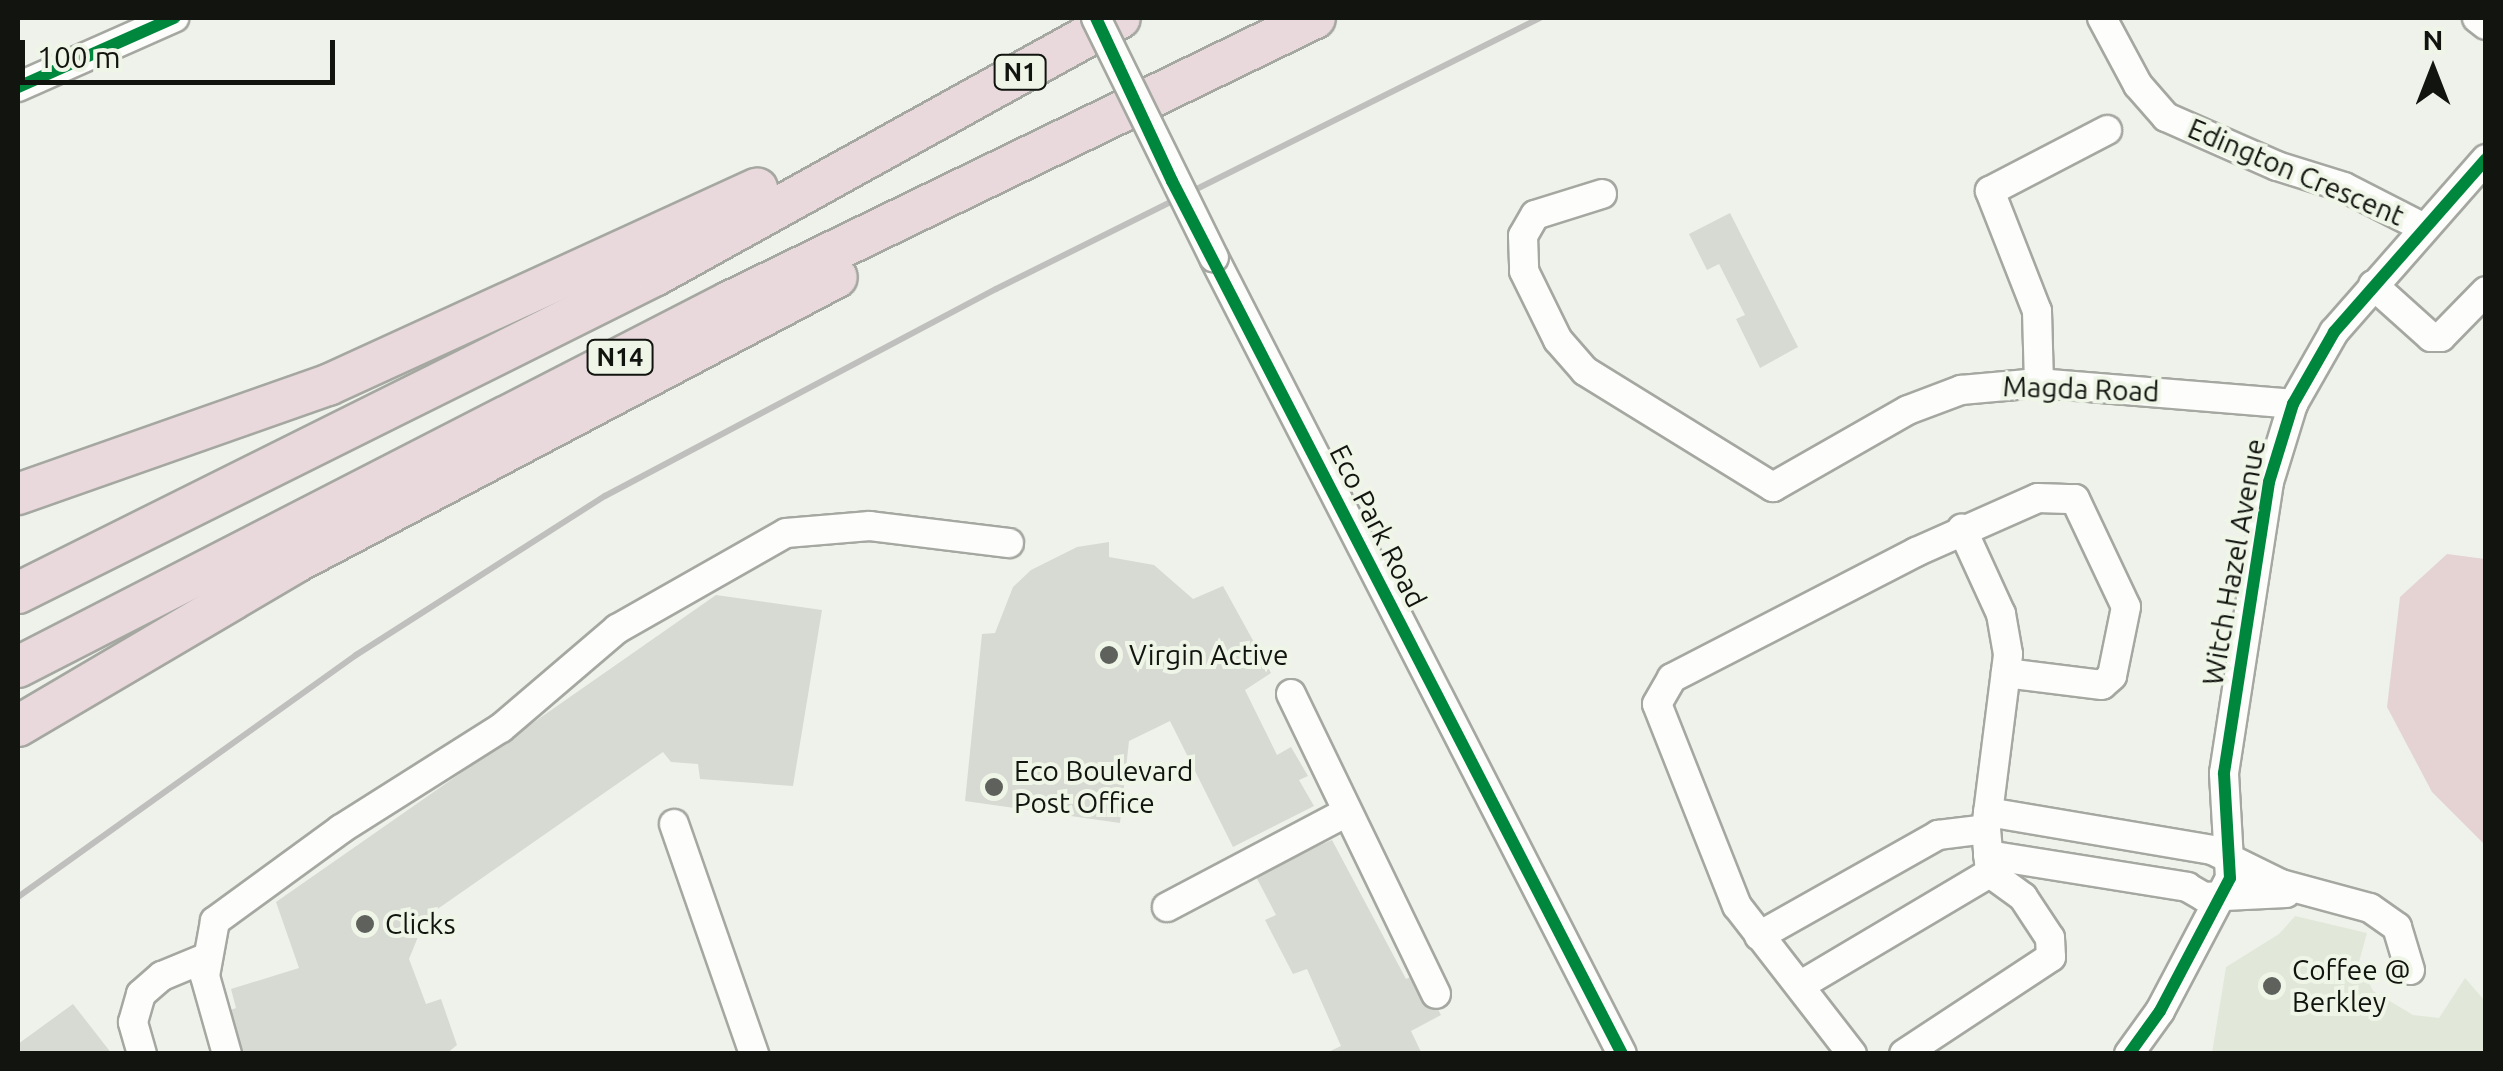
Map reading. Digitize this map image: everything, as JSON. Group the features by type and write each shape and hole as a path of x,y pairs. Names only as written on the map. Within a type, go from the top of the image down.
{"highway":[{"name":"N1","path":"919,126 1120,18"},
{"path":"18,726 296,562 774,312 1230,60 1315,18"},
{"name":"N14","path":"18,667 711,310 1230,60"},
{"path":"18,490 71,476 380,364 844,148 919,126"},
{"name":"N14","path":"18,593 656,275 919,126"}],"street":[{"path":"18,87 174,18"},
{"name":"Eco Park Road","path":"1096,18 1214,258 1622,1054"},
{"name":"Edington Crescent","path":"2102,18 2138,85 2166,117 2277,166 2344,186 2424,228"},
{"path":"2476,18 2486,25"},
{"path":"2039,383 2036,312 1990,191 2107,130"},
{"name":"Witch Hazel Avenue","path":"2198,852 2224,772 2269,482 2293,404 2327,343 2373,284 2485,162"},
{"name":"Magda Road","path":"1602,194 1536,215 1523,236 1524,270 1558,340 1585,371 1773,487 1925,402 1961,390 2039,383 2293,404"},
{"path":"2373,284 2431,337 2440,337 2486,291"},
{"path":"1852,1054 1737,906 1664,733 1657,704 1672,678 1962,529 2038,498 2076,499 2124,598 2126,615 2108,683 2006,673"},
{"path":"227,1054 203,959 215,921 501,728 618,628 786,532 870,526 1009,544"},
{"path":"1904,1054 2051,958 2050,938 1988,842 2006,673 2001,614 1962,529"},
{"path":"1291,694 1345,813 1436,994"},
{"name":"Witch Hazel Avenue","path":"2224,772 2228,863"},
{"path":"1167,907 1345,813"},
{"path":"674,824 754,1054"},
{"path":"1758,936 1938,835 1988,842 2187,887 2204,897 2313,894"},
{"path":"1800,986 1988,842 2212,850 2228,863 2390,918 2410,970"},
{"path":"2185,964 2184,867 2198,852"},
{"path":"2130,1054 2185,964 2218,895 2228,884 2228,863"},
{"path":"142,1054 133,1022 141,994 162,976 203,959"}],"shaded area":[{"path":"2447,554 2485,559 2485,845 2432,792 2387,707 2400,597"},
{"path":"2295,916 2367,933 2359,962 2373,991 2413,1015 2439,1018 2465,978 2485,1001 2485,1053 2212,1053 2226,967 2279,934"}],"building":[{"path":"1730,213 1798,347 1760,368 1736,319 1745,315 1719,264 1707,270 1689,234"},
{"path":"1109,542 1109,557 1154,565 1193,599 1223,586 1271,673 1245,690 1277,755 1291,747 1308,776 1299,780 1314,806 1233,847 1170,721 1129,741 1120,823 965,801 982,634 995,633 1013,587 1031,570 1077,547"},
{"path":"716,595 822,610 793,786 700,779 698,764 671,762 663,752 426,917 409,959 426,1004 441,999 457,1045 446,1054 232,1054 220,1014 236,1008 231,989 299,968 276,902"},
{"path":"1332,840 1406,979 1419,973 1441,1015 1411,1031 1422,1054 1324,1054 1341,1046 1307,969 1293,974 1265,920 1276,915 1254,873"},
{"path":"73,1004 112,1054 18,1054 18,1044"}],"railway":[{"path":"18,897 356,655 605,496 996,289 1540,18"}],"cycle path":[{"path":"18,87 174,18"},
{"path":"1096,18 1172,181 1622,1054"},
{"path":"2129,1054 2160,1011 2230,878 2224,773 2269,482 2293,404 2334,332 2486,159"}],"place":[{"name":"Virgin Active","path":"1109,655"},
{"name":"Eco Boulevard Post Office","path":"994,787"},
{"name":"Clicks","path":"365,924"},
{"name":"Coffee @ Berkley","path":"2272,986"}]}
